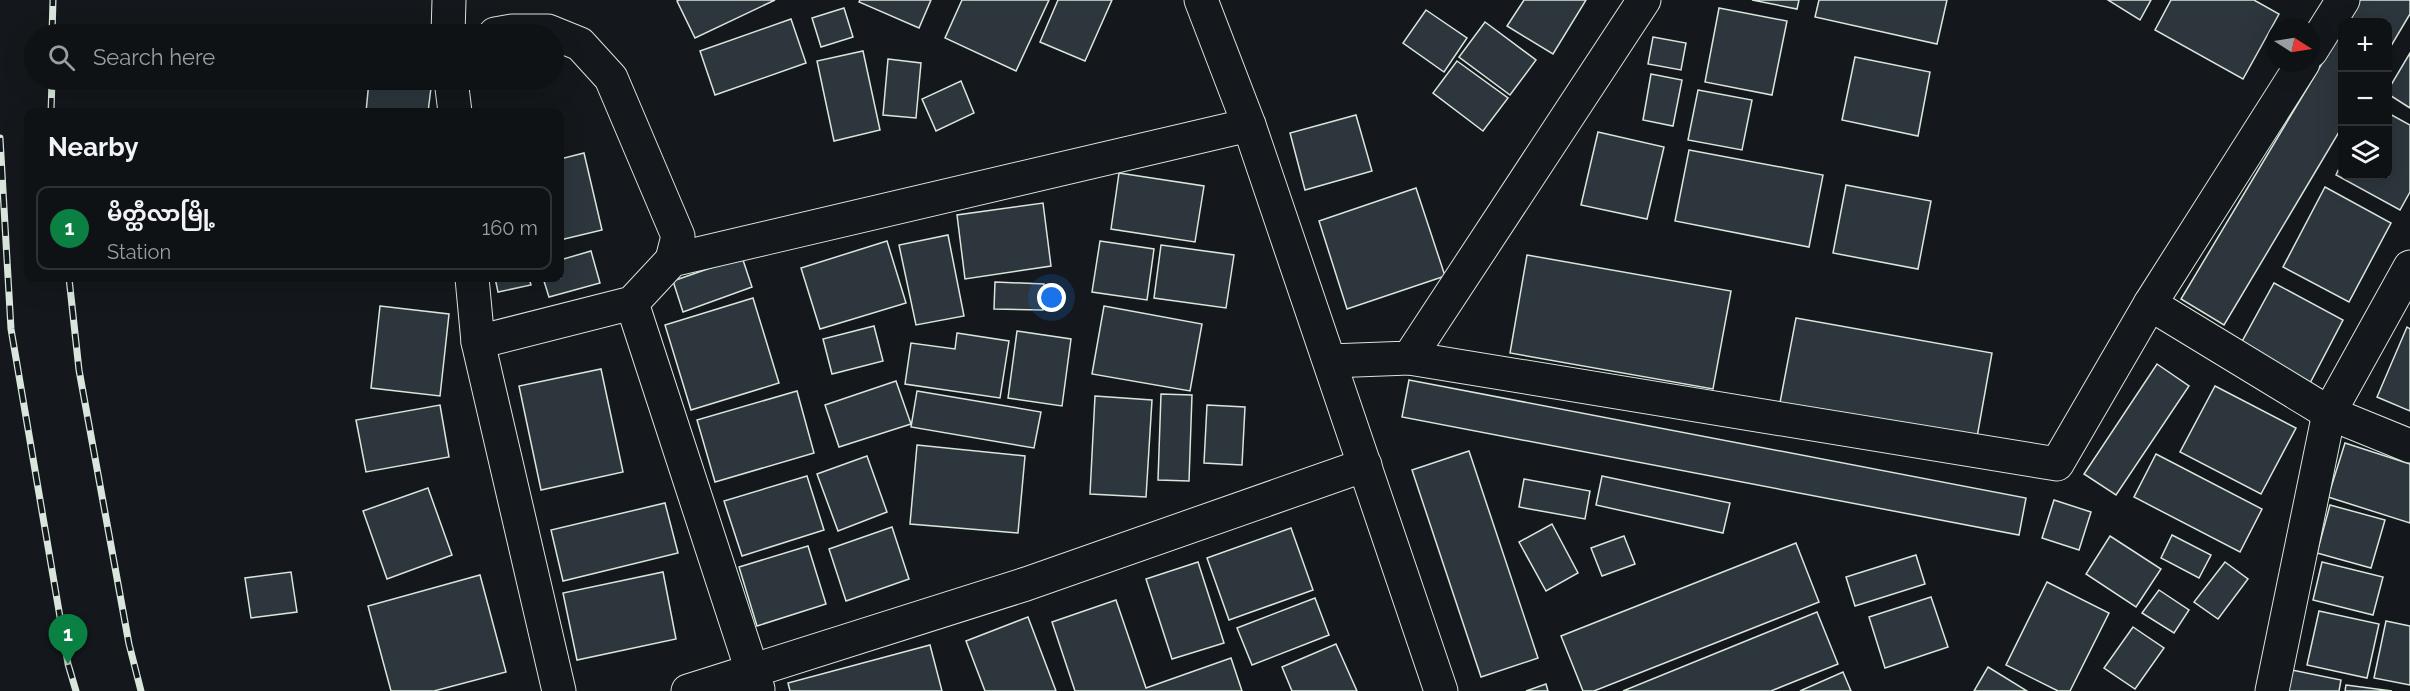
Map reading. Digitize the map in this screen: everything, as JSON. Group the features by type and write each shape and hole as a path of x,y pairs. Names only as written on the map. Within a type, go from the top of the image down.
{"street":[{"path":"449,24 450,0"},
{"path":"1201,0 1249,125 1441,691"},
{"path":"1409,358 1644,0"},
{"path":"2320,37 2343,0"},
{"path":"478,342 632,303 672,260 678,236 611,78 580,44 564,38"},
{"path":"1330,361 1409,358 2057,464 2150,304 2297,72"},
{"path":"452,90 454,108"},
{"path":"672,260 1249,125"},
{"path":"2272,691 2329,413 2410,267"},
{"path":"472,282 478,342 559,691"},
{"path":"632,303 755,680"},
{"path":"2150,304 2329,413 2410,446"},
{"path":"688,691 755,680 1365,465"}],"building":[{"path":"775,0 695,38 677,1"},
{"path":"860,0 931,0 919,28 859,2"},
{"path":"962,0 1049,0 1016,71 945,38"},
{"path":"1058,0 1112,0 1085,61 1040,42"},
{"path":"1524,0 1586,0 1553,54 1507,26"},
{"path":"1752,0 1799,0 1797,9"},
{"path":"1819,0 1947,0 1937,44 1815,17"},
{"path":"2108,0 2151,0 2140,20"},
{"path":"2171,0 2254,0 2279,14 2277,18 2266,18 2266,37 2243,79 2155,30"},
{"path":"2360,0 2410,0 2410,14 2392,44 2392,18 2349,18"},
{"path":"844,8 853,37 821,47 812,18"},
{"path":"1719,8 1787,21 1772,95 1705,82"},
{"path":"1426,10 1467,38 1444,72 1403,43"},
{"path":"791,19 806,63 715,95 700,51"},
{"path":"1485,22 1536,60 1510,95 1459,57"},
{"path":"1653,37 1686,43 1681,70 1648,64"},
{"path":"2338,37 2338,134 2224,325 2181,299 2317,72 2320,72 2320,67"},
{"path":"863,51 880,130 834,141 817,61"},
{"path":"2410,53 2410,108 2392,97 2392,83"},
{"path":"1855,57 1930,72 1918,136 1842,120"},
{"path":"888,59 921,63 916,118 883,115"},
{"path":"1457,61 1508,98 1483,131 1433,93"},
{"path":"1651,74 1682,80 1673,126 1643,120"},
{"path":"961,81 974,113 936,131 922,99"},
{"path":"368,90 431,90 428,108 366,108"},
{"path":"1698,90 1752,100 1742,150 1688,140"},
{"path":"1356,115 1372,171 1305,190 1290,133"},
{"path":"2392,115 2410,125 2410,192 2400,210 2345,180 2392,180"},
{"path":"1598,132 1664,147 1647,219 1581,205"},
{"path":"1689,150 1823,175 1809,247 1675,221"},
{"path":"584,153 602,230 564,239 564,158"},
{"path":"1119,173 1204,186 1195,242 1111,229"},
{"path":"1846,185 1931,201 1918,269 1833,253"},
{"path":"2325,187 2391,223 2349,302 2283,267"},
{"path":"1416,188 1445,276 1347,309 1319,221"},
{"path":"1043,203 1051,266 965,279 957,215"},
{"path":"948,235 964,316 916,325 899,245"},
{"path":"887,241 906,303 820,329 801,268"},
{"path":"1100,241 1154,249 1147,300 1092,292"},
{"path":"1161,245 1234,255 1226,308 1154,298"},
{"path":"591,251 600,283 549,297 544,282 564,282 564,259"},
{"path":"1527,255 1731,291 1713,389 1510,353"},
{"path":"742,257 752,287 683,312 673,281"},
{"path":"496,282 530,282 531,285 498,292"},
{"path":"995,282 1044,284 1043,310 994,309"},
{"path":"2274,283 2343,320 2309,385 2239,347"},
{"path":"753,298 779,383 691,410 665,325"},
{"path":"380,306 449,314 440,396 371,388"},
{"path":"1104,306 1202,324 1190,391 1092,374"},
{"path":"1796,318 1992,353 1976,443 1779,408"},
{"path":"874,326 883,361 832,374 823,339"},
{"path":"2407,327 2410,329 2410,411 2377,397"},
{"path":"1017,331 1071,339 1062,406 1008,398"},
{"path":"957,333 1009,341 1000,398 905,384 911,343 955,349"},
{"path":"2157,364 2189,386 2116,495 2084,474"},
{"path":"601,369 623,472 541,490 519,386"},
{"path":"1409,380 2026,498 2019,535 1402,417"},
{"path":"896,381 911,424 839,447 825,405"},
{"path":"2215,386 2296,428 2261,494 2180,452"},
{"path":"797,391 814,453 715,482 697,420"},
{"path":"917,391 1041,412 1034,448 911,427"},
{"path":"1161,394 1192,395 1189,481 1158,480"},
{"path":"1095,396 1152,400 1146,497 1090,494"},
{"path":"440,405 449,457 366,472 356,420"},
{"path":"1207,405 1245,407 1242,465 1204,463"},
{"path":"2345,443 2410,464 2410,523 2328,497"},
{"path":"917,445 1025,456 1018,533 910,524"},
{"path":"1469,451 1538,658 1481,677 1412,470"},
{"path":"2156,454 2262,509 2240,552 2134,497"},
{"path":"867,456 887,512 838,531 817,474"},
{"path":"807,476 824,530 742,556 724,501"},
{"path":"1602,476 1730,503 1723,533 1596,505"},
{"path":"1524,479 1590,491 1585,519 1519,507"},
{"path":"428,488 452,555 387,579 363,511"},
{"path":"2054,500 2091,512 2079,550 2042,538"},
{"path":"665,503 678,553 563,581 551,530"},
{"path":"2330,505 2385,520 2371,568 2317,553"},
{"path":"1552,524 1578,573 1546,591 1519,542"},
{"path":"892,527 909,579 846,601 829,549"},
{"path":"1291,528 1313,590 1229,620 1207,558"},
{"path":"2172,535 2211,555 2199,578 2161,558"},
{"path":"1624,536 1635,564 1602,576 1591,548"},
{"path":"2110,536 2161,569 2136,607 2086,574"},
{"path":"1796,543 1819,602 1594,691 1583,691 1561,636"},
{"path":"808,546 826,604 757,626 739,567"},
{"path":"1916,555 1925,584 1855,606 1846,577"},
{"path":"1198,562 1224,643 1172,659 1146,579"},
{"path":"2225,562 2248,579 2218,619 2194,602"},
{"path":"2322,562 2383,577 2373,615 2313,600"},
{"path":"291,572 297,612 251,618 245,578"},
{"path":"663,572 676,639 577,660 563,593"},
{"path":"480,575 506,672 434,691 391,691 368,606"},
{"path":"2047,582 2109,613 2070,691 2058,691 2006,665"},
{"path":"2159,590 2189,610 2174,633 2142,613"},
{"path":"1931,597 1948,647 1885,668 1869,617"},
{"path":"1315,598 1329,635 1252,665 1237,628"},
{"path":"1116,600 1146,688 1231,658 1242,691 1075,691 1052,622"},
{"path":"2319,611 2379,624 2367,678 2307,665"},
{"path":"1817,612 1838,664 1771,691 1623,691"},
{"path":"1028,617 1056,691 985,691 966,641"},
{"path":"2386,621 2410,626 2410,685 2374,678"},
{"path":"2133,627 2164,648 2135,689 2104,668"},
{"path":"1336,644 1357,691 1292,691 1282,667"},
{"path":"930,645 942,691 790,691 788,683"},
{"path":"1988,667 2027,691 1974,691"},
{"path":"2292,670 2341,680 2339,691 2287,691"},
{"path":"1843,672 1851,691 1800,691"},
{"path":"1546,684 1548,691 1526,691"},
{"path":"2346,685 2392,691 2345,691"}],"railway":[{"path":"52,24 53,0"},
{"path":"51,108 52,90"},
{"path":"0,138 11,329 68,664 76,691"},
{"path":"69,282 79,370 129,644 141,691"}],"place":[{"name":"မိတ္ထီလာမြို့","path":"68,664"}]}
